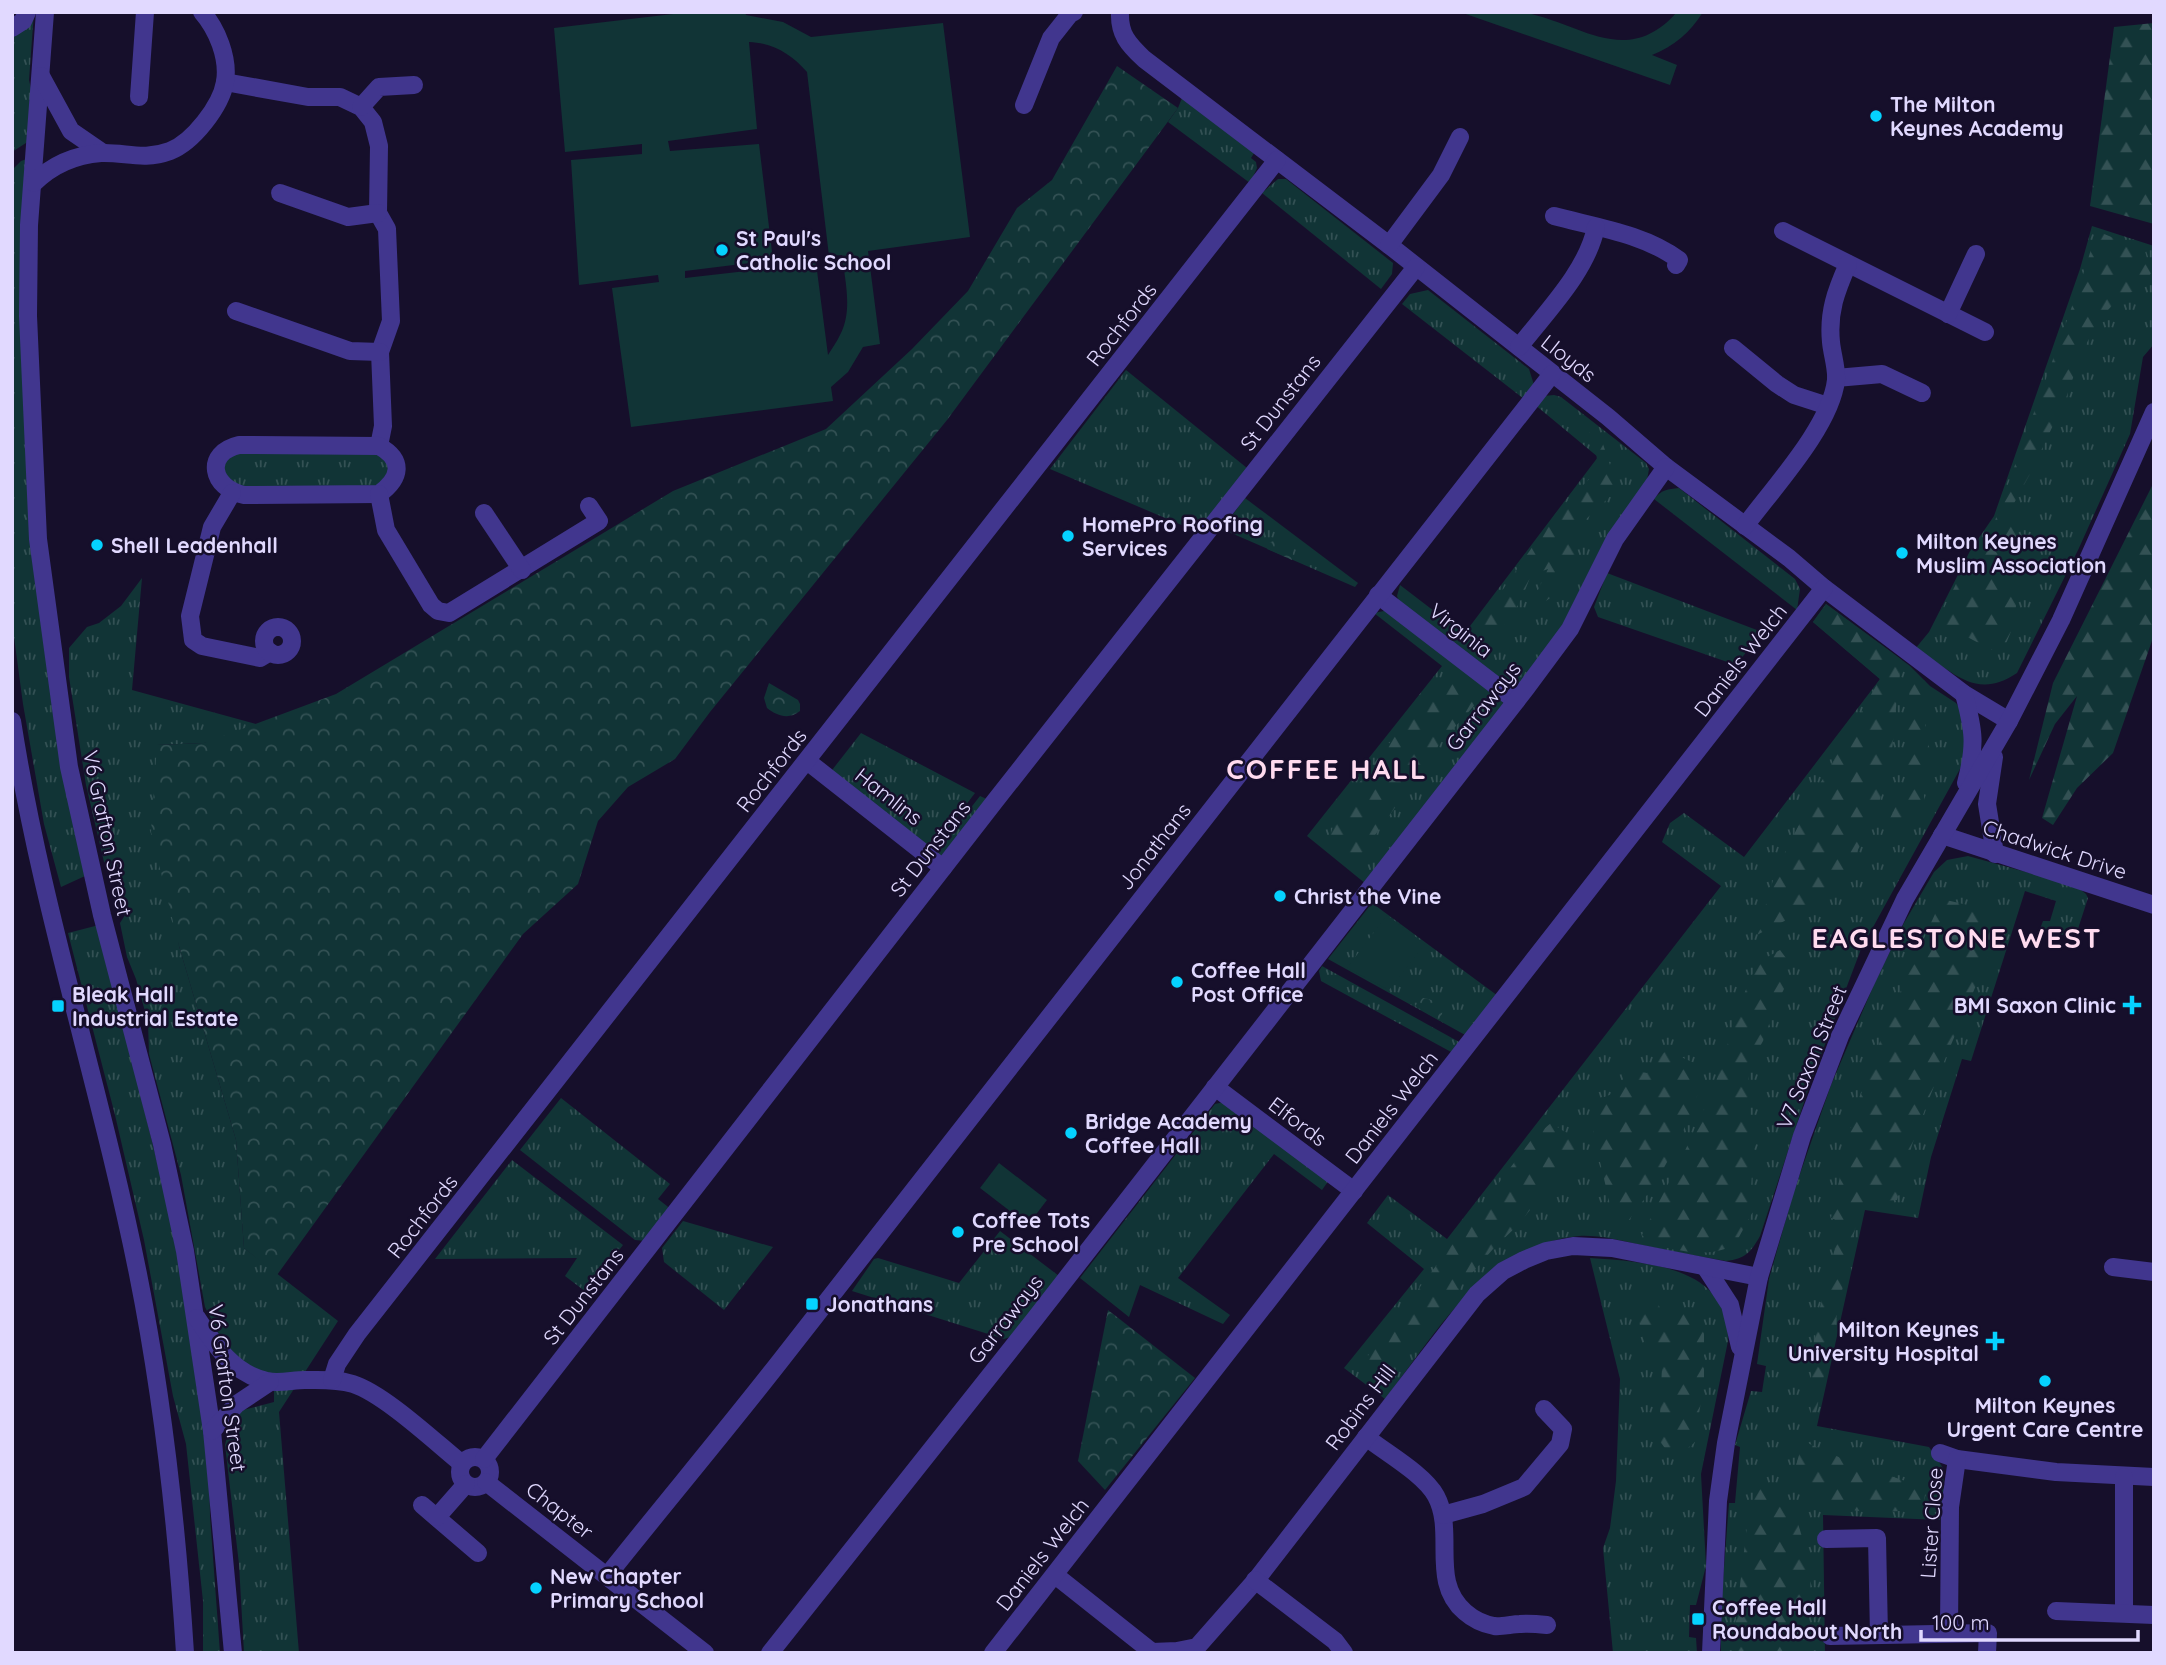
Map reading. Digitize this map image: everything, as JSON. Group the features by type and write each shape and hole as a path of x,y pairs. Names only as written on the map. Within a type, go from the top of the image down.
{"street":[{"path":"12,27 23,21 27,12"},
{"name":"V6 Grafton Street","path":"45,12 29,225 28,316 38,539 69,767 102,915 162,1144 185,1251 212,1431 233,1653"},
{"path":"139,97 145,12"},
{"path":"34,183 54,167 73,159 103,153 157,155 185,143 206,120 225,82 221,46 215,30 202,12"},
{"path":"1024,104 1052,37 1074,12"},
{"name":"Lloyds","path":"1120,14 1121,32 1144,58 1389,245 1608,417 1666,467 1964,694 2009,721"},
{"path":"41,76 71,131 103,153"},
{"path":"225,82 308,97 340,97 361,107 373,122 379,146 378,213 387,229 391,321 380,352 383,426 379,446"},
{"path":"361,107 379,87 414,85"},
{"path":"1389,245 1441,175 1460,137"},
{"name":"Rochfords","path":"332,1380 337,1364 357,1334 1277,160"},
{"path":"280,193 348,217 378,213"},
{"path":"1554,216 1659,247 1679,260 1676,265"},
{"path":"1519,347 1582,265 1593,245 1597,227"},
{"path":"1783,231 1985,332"},
{"path":"1948,314 1976,254"},
{"path":"1745,526 1816,432 1828,406 1836,378 1829,319 1833,298 1848,264"},
{"name":"St Dunstans","path":"484,1459 943,867 1416,267"},
{"path":"236,311 350,351 380,352"},
{"path":"1733,348 1777,384 1794,394 1828,406"},
{"name":"Jonathans","path":"607,1576 780,1361 1552,373"},
{"path":"1836,378 1882,374 1922,393"},
{"name":"V7 Saxon Street","path":"1712,1653 1718,1501 1726,1443 1759,1278 1802,1136 1840,1036 1906,899 2009,721 2066,608 2154,412"},
{"path":"239,445 379,446 394,457 397,470 392,482 379,494 244,495 224,488 216,474 219,459 231,447 239,445"},
{"name":"Garraways","path":"770,1653 1516,701 1570,629 1615,539 1666,467"},
{"path":"232,493 212,527 190,616 193,640 202,646 260,657 270,652"},
{"path":"379,494 386,530 431,605 438,611 454,612 598,521 589,506"},
{"path":"484,513 522,570"},
{"name":"Daniels Welch","path":"993,1653 1824,588"},
{"name":"Virginia","path":"1378,595 1516,701"},
{"path":"1959,805 1974,747 1972,722 1964,694"},
{"path":"12,721 20,775 46,892 138,1274 174,1508 185,1653"},
{"path":"1995,854 1987,792 1998,739"},
{"name":"Hamlins","path":"807,761 943,867"},
{"name":"Chadwick Drive","path":"1942,835 2154,905"},
{"name":"Elfords","path":"1216,1087 1354,1191"},
{"name":"Robins Hill","path":"1055,1574 1152,1652 1197,1647 1255,1580 1477,1294 1503,1271 1546,1251 1573,1246 1612,1248 1759,1278"},
{"path":"2113,1267 2154,1272"},
{"path":"1706,1268 1730,1305 1742,1356"},
{"path":"195,1315 231,1362 248,1375 270,1382 332,1380 354,1384 375,1394 461,1463"},
{"path":"212,1431 237,1404 270,1382"},
{"path":"1443,1515 1483,1504 1524,1487 1560,1444 1563,1429 1544,1409"},
{"path":"1366,1437 1422,1480 1435,1495 1443,1515 1443,1561 1447,1586 1457,1606 1473,1619 1494,1626 1525,1623 1547,1625"},
{"name":"Lister Close","path":"1949,1633 1949,1456 2056,1472 2124,1477"},
{"path":"469,1457 484,1459 490,1473 486,1482 474,1487 466,1484 460,1477 461,1463 469,1457"},
{"path":"2124,1613 2124,1477 2154,1477"},
{"name":"Chapter","path":"486,1482 705,1653"},
{"path":"437,1517 466,1484"},
{"path":"422,1505 478,1553"},
{"path":"1826,1539 1877,1538 1879,1634"},
{"path":"1255,1580 1335,1642 1344,1653"},
{"path":"2056,1611 2154,1615"},
{"path":"1830,1636 1988,1633 1987,1653"}],"green space":[{"path":"34,12 29,80 32,93 29,141 12,152 12,34"},
{"path":"690,12 745,12 746,15 783,22 811,37 943,23 970,237 868,251 880,344 863,347 848,372 831,387 833,401 631,427 612,288 659,282 658,275 579,285 571,160 642,154 642,144 565,152 554,28","holes":["749,42 781,51 807,72 829,256 842,255 847,296 844,326 828,355 816,263 685,278 685,271 773,260 759,144 670,151 668,141 757,129"]},
{"path":"1460,12 1526,13 1603,38 1621,40 1640,38 1658,29 1677,12 1703,12 1681,38 1652,55 1677,65 1670,85"},
{"path":"2154,23 2154,224 2090,206 2114,27"},
{"path":"1117,66 1178,108 947,420 710,712 675,759 628,787 598,821 578,884 523,934 277,1275 244,1248 236,1140 179,946 151,832 157,745 204,743 336,694 673,491 826,429 912,349 968,291 1017,208 1052,180"},
{"path":"1182,98 1254,153 1251,158 1256,162 1257,168 1250,183 1168,122"},
{"path":"27,159 25,352 85,876 61,887 44,824 12,622 12,170"},
{"path":"1278,179 1286,179 1393,263 1392,274 1381,289 1262,193"},
{"path":"2092,226 2154,246 2154,344 2143,357 2130,434 2079,548 2017,673 2002,681 1976,683 1952,673 1915,649 1929,632 1970,551 1994,516 2080,269"},
{"path":"2097,231 2145,251 2151,273 2143,286 2117,300 2099,320 2082,352 2066,398 2012,507 2018,547 2018,595 2012,629 2003,651 1992,650 1954,630 1936,636 1944,608 1966,564 1992,529"},
{"path":"1428,290 1529,369 1534,385 1524,399 1402,304 1410,294"},
{"path":"1126,370 1247,468 1198,532 1050,469"},
{"path":"1544,396 1561,397 1646,463 1649,469 1647,480 1572,616 1519,687 1510,687 1399,601 1397,596 1400,585 1464,634 1598,457 1534,404"},
{"path":"1589,432 1603,444 1618,489 1584,521 1571,570 1557,593 1546,601 1538,590 1548,569 1531,575 1514,612 1488,644 1472,634 1556,513 1598,470 1596,451"},
{"path":"372,451 388,461 390,473 376,488 242,489 229,483 223,467 232,454"},
{"path":"2154,482 2154,635 2113,753 2077,788 2053,825 2042,818 2077,696 2055,724 2029,780 2053,683"},
{"path":"1679,488 1795,579 1800,589 1797,610 1654,499 1665,490"},
{"path":"1245,498 1358,583 1355,587 1222,529"},
{"path":"1284,538 1294,546 1292,560 1267,549 1269,543"},
{"path":"1607,573 1762,632 1736,665 1598,617 1594,607"},
{"path":"142,578 132,690 281,731 204,743 157,745 179,946 236,1140 244,1248 338,1321 279,1412 299,1653 244,1653 239,1564 225,1445 230,1424 243,1410 274,1402 274,1379 260,1375 227,1350 205,1307 181,1175 149,1054 148,1022 127,957 120,923 127,912 117,872 104,862 86,785 69,677 69,648 87,627 99,623 121,606"},
{"path":"1826,604 1910,666 1930,686 1956,703 1965,717 1966,758 1861,949 1810,1084 1760,1236 1747,1254 1726,1261 1593,1236 1546,1243 1516,1256 1490,1274 1444,1320 1385,1399 1344,1368 1424,1269 1367,1223 1388,1195 1447,1239 1721,886 1662,842 1670,823 1684,813 1744,857 1880,679 1813,622"},
{"path":"1826,604 1902,660 1889,768 1877,807 1860,847 1838,881 1811,906 1757,935 1776,870 1817,789 1880,679 1813,622"},
{"path":"1389,610 1502,698 1503,704 1366,884 1307,836 1442,666 1374,613"},
{"path":"1448,671 1467,684 1480,699 1430,755 1426,765 1354,864 1332,847 1330,836 1338,811 1431,688"},
{"path":"1910,671 1925,681 1932,700 1924,719 1930,752 1924,775 1924,797 1928,811 1913,823 1902,821 1872,856 1906,785"},
{"path":"769,683 798,700 800,711 783,716 767,708 764,698"},
{"path":"861,733 975,793 930,852 829,774"},
{"path":"980,796 991,801 941,856 934,855"},
{"path":"1968,856 2076,886 2088,898 2075,938 2040,929 2043,921 2050,921 2056,901 2025,891 1971,1061 1962,1059 1931,1157 1918,1218 1865,1210 1817,1426 1929,1447 1943,1468 1944,1494 1940,1520 1823,1515 1825,1653 1721,1653 1721,1607 1729,1503 1735,1503 1740,1447 1735,1445 1751,1391 1762,1392 1766,1366 1757,1364 1769,1279 1793,1194 1831,1085 1876,980 1904,923 1934,872 1947,860"},
{"path":"1942,899 1984,909 2003,919 1918,1128 1897,1200 1866,1202 1856,1225 1812,1432 1813,1352 1822,1300 1843,1223 1831,1218 1848,1139 1878,1048"},
{"path":"1372,903 1498,996 1467,1036 1328,959"},
{"path":"1387,915 1425,944 1389,990 1347,968"},
{"path":"99,925 173,1227 209,1465 220,1653 203,1653 203,1601 186,1444 173,1396 144,1240 68,933"},
{"path":"1780,950 1786,958 1788,981 1763,1041 1749,1066 1748,1104 1754,1141 1751,1189 1756,1206 1734,1246 1715,1252 1704,1252 1655,1244 1642,1235 1714,1088 1741,1001 1758,962"},
{"path":"1322,966 1461,1043 1453,1053 1321,981 1319,971"},
{"path":"1423,998 1434,1001 1443,1010 1440,1021 1415,1006"},
{"path":"1666,1050 1703,1067 1700,1086 1683,1132 1671,1155 1644,1200 1617,1234 1593,1132 1595,1101 1621,1090 1625,1069 1647,1073"},
{"path":"561,1098 670,1184 658,1199 672,1210 646,1241 635,1240 520,1150"},
{"path":"1224,1102 1329,1180 1322,1190 1274,1154 1178,1278 1230,1315 1223,1324 1140,1285 1129,1317 1080,1278 1215,1104"},
{"path":"1551,1123 1579,1141 1584,1154 1548,1187 1518,1225 1493,1249 1421,1332 1395,1371 1380,1384 1371,1373 1367,1357 1532,1139"},
{"path":"512,1160 623,1245 586,1292 565,1276 577,1258 435,1259"},
{"path":"999,1163 1047,1200 1028,1225 980,1188"},
{"path":"683,1221 773,1247 724,1310 664,1262 662,1248"},
{"path":"1000,1231 1059,1276 1013,1336 1004,1339 852,1291 874,1259 878,1258 959,1283"},
{"path":"1590,1258 1636,1262 1681,1273 1700,1283 1715,1297 1725,1316 1728,1341 1701,1474 1706,1566 1696,1605 1690,1605 1689,1637 1696,1638 1697,1653 1613,1653 1603,1548 1610,1528 1616,1481 1620,1379"},
{"path":"1654,1290 1662,1315 1688,1307 1704,1326 1704,1384 1694,1443 1680,1454 1667,1451 1659,1440 1662,1366 1646,1344 1629,1292"},
{"path":"1108,1310 1195,1378 1105,1490 1078,1461"},
{"path":"1803,1441 1852,1463 1926,1488 1923,1508 1869,1512 1838,1506 1823,1499 1793,1476"},
{"path":"1757,1486 1795,1514 1811,1566 1808,1653 1732,1653 1747,1526"}],"place":[{"name":"The Milton Keynes Academy","path":"1876,116"},
{"name":"St Paul's Catholic School","path":"722,250"},
{"name":"HomePro Roofing Services","path":"1068,536"},
{"name":"Shell Leadenhall","path":"97,545"},
{"name":"Milton Keynes Muslim Association","path":"1902,553"},
{"name":"Christ the Vine","path":"1280,896"},
{"name":"Coffee Hall Post Office","path":"1177,982"},
{"name":"BMI Saxon Clinic","path":"2132,1005"},
{"name":"Bleak Hall Industrial Estate","path":"58,1006"},
{"name":"Bridge Academy Coffee Hall","path":"1071,1133"},
{"name":"Coffee Tots Pre School","path":"958,1232"},
{"name":"Jonathans","path":"812,1304"},
{"name":"Milton Keynes University Hospital","path":"1995,1341"},
{"name":"Milton Keynes Urgent Care Centre","path":"2045,1381"},
{"name":"New Chapter Primary School","path":"536,1588"},
{"name":"Coffee Hall Roundabout North","path":"1698,1619"}],"district":[{"name":"COFFEE HALL","path":"1327,768"},
{"name":"EAGLESTONE WEST","path":"1957,937"}]}
